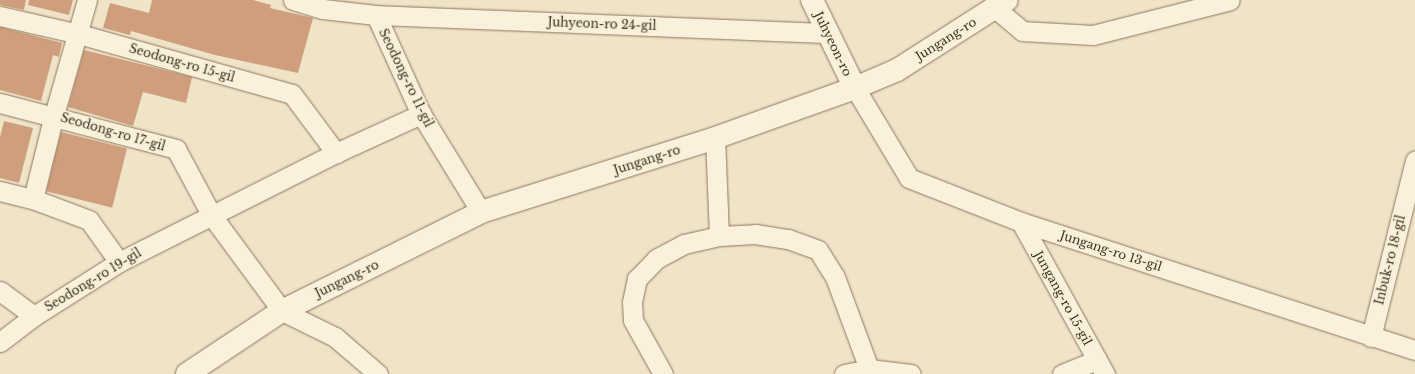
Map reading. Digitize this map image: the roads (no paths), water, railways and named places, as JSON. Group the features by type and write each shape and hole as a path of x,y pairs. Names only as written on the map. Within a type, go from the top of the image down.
{"street":[{"path":"33,199 54,115 79,34 87,0"},
{"name":"Juhyeon-ro","path":"812,0 855,88"},
{"path":"1001,4 1022,32 1093,35 1230,0"},
{"name":"Seodong-ro 11-gil","path":"311,2 376,15 422,114 480,212"},
{"name":"Jungang-ro","path":"187,374 282,311 480,212 716,138 855,88 897,70 1001,4"},
{"name":"Juhyeon-ro 24-gil","path":"376,15 828,33"},
{"name":"Seodong-ro 15-gil","path":"0,16 79,34 292,94 336,153"},
{"name":"Jungang-ro 13-gil","path":"855,88 909,178 1022,222 1371,337 1415,350"},
{"name":"Seodong-ro 17-gil","path":"0,103 54,115 176,149 212,216"},
{"name":"Seodong-ro 19-gil","path":"0,342 34,316 119,262 336,153 422,114"},
{"path":"716,138 719,236"},
{"name":"Inbuk-ro 18-gil","path":"1371,337 1415,160"},
{"path":"0,191 33,199 90,220 119,262"},
{"path":"212,216 282,311 335,337 378,374"},
{"name":"Jungang-ro 15-gil","path":"1022,222 1101,367"},
{"path":"663,374 634,320 632,302 637,279 656,259 684,244 719,236 755,234 788,239 818,250 835,276 870,369"},
{"path":"0,291 34,316"},
{"path":"1062,374 1101,367"},
{"path":"844,374 870,369 911,374"}]}
